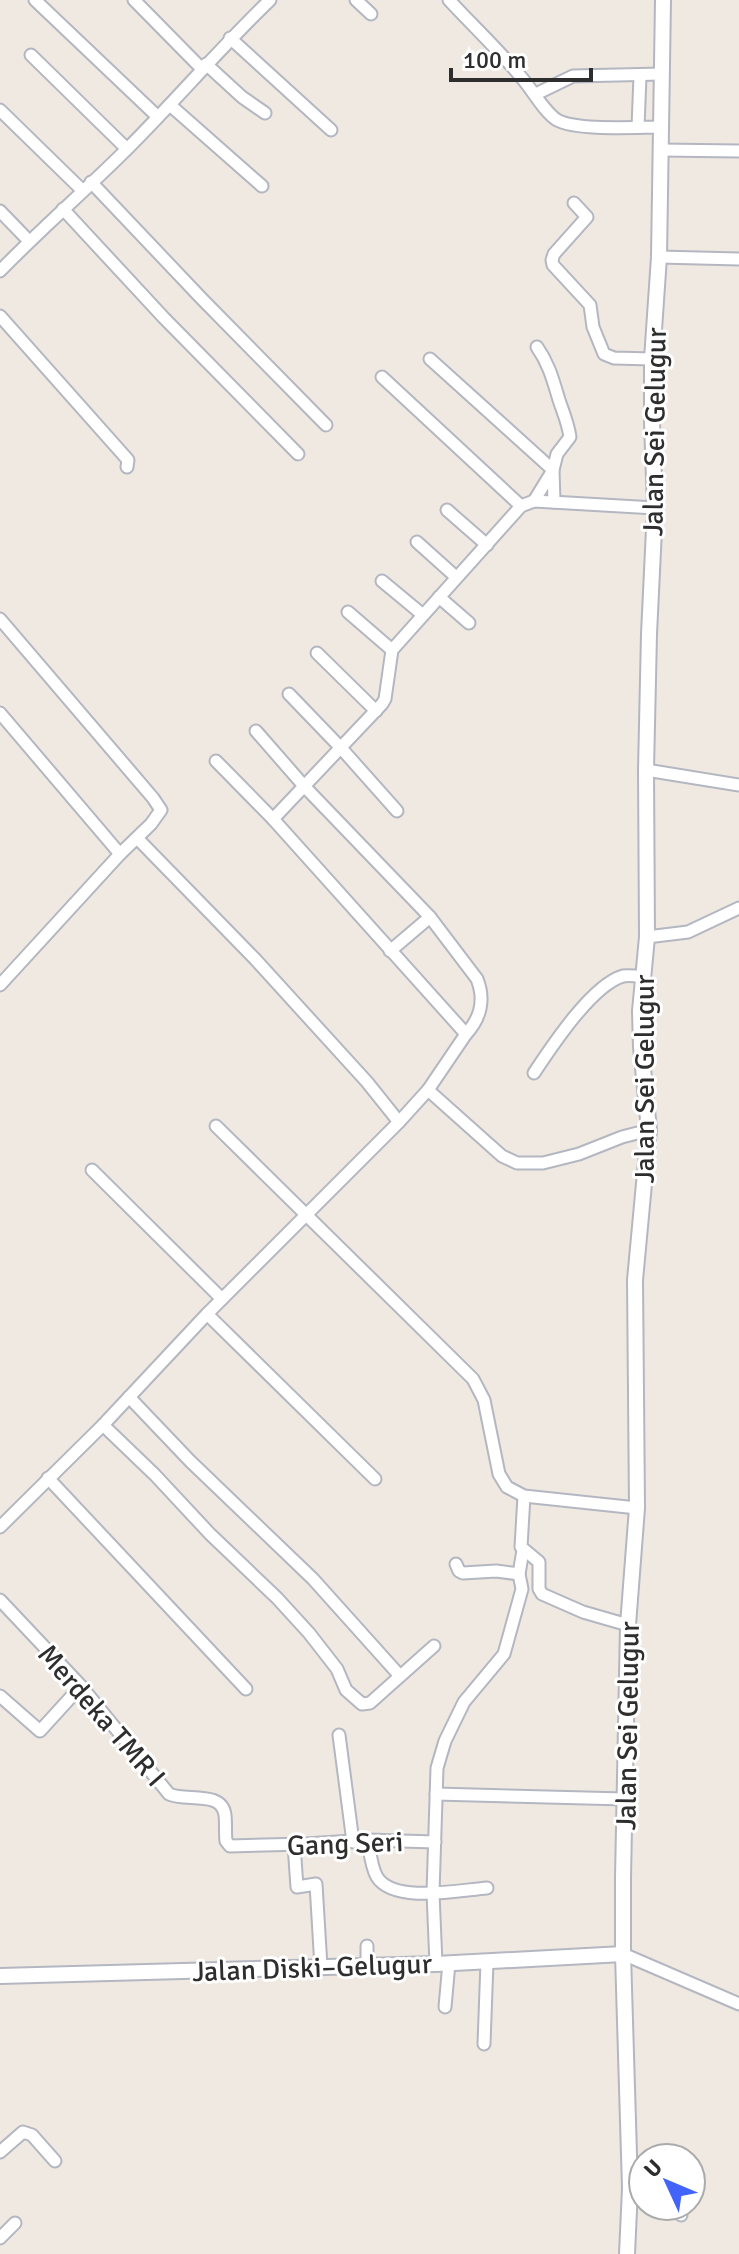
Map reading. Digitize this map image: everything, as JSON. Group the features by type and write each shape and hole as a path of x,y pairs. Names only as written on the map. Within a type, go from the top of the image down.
{"main road":[{"name":"Jalan Sei Gelugur","path":"633,2142 623,1954 625,1799 628,1625 637,1508 635,1280 649,1130 641,1047 642,977 647,937 646,770 655,508 652,359 659,257 663,0"},
{"name":"Jalan Diski–Gelugur","path":"0,1976 487,1962 623,1954"},
{"name":"Jalan Sei Gelugur","path":"627,2254 631,2222"}],"street":[{"path":"35,0 158,117"},
{"path":"134,0 204,66 265,113"},
{"path":"0,271 127,149 230,38 270,0"},
{"path":"356,0 371,14"},
{"path":"449,0 556,119 568,124 662,127"},
{"path":"230,38 331,130"},
{"path":"31,55 127,149"},
{"path":"536,94 573,76 662,74"},
{"path":"638,127 640,76"},
{"path":"170,105 262,186"},
{"path":"0,110 86,186 326,425"},
{"path":"660,150 739,151"},
{"path":"574,203 587,217 554,254 553,265 590,305 593,327 604,354 614,358 652,359"},
{"path":"63,209 164,318 298,454"},
{"path":"0,211 29,241"},
{"path":"659,257 739,259"},
{"path":"0,316 128,460 127,467"},
{"path":"537,347 554,379 568,424 569,440 557,454 553,470 554,502"},
{"path":"430,359 553,470"},
{"path":"382,377 521,506"},
{"path":"534,501 553,470"},
{"path":"273,819 376,711 385,699 392,650 521,506 534,501 655,508"},
{"path":"447,510 487,545"},
{"path":"417,542 456,577"},
{"path":"382,581 423,615"},
{"path":"439,597 469,623"},
{"path":"348,612 392,650"},
{"path":"0,619 160,805 161,810 1,981"},
{"path":"317,653 376,711"},
{"path":"289,694 397,811"},
{"path":"1,716 120,854"},
{"path":"0,1527 399,1122 428,1090 476,1024 479,1015 481,988 477,979 430,917 304,786 256,731"},
{"path":"216,761 273,819 466,1034"},
{"path":"646,770 739,785"},
{"path":"137,838 255,959 367,1082 399,1122"},
{"path":"647,937 688,932 739,908"},
{"path":"390,951 430,917"},
{"path":"534,1073 571,1020 609,984 625,976 642,977"},
{"path":"428,1090 502,1156 517,1163 543,1163 649,1130"},
{"path":"216,1126 473,1379 484,1400 499,1474 507,1487 524,1496 637,1508"},
{"path":"92,1170 222,1299"},
{"path":"207,1314 375,1479"},
{"path":"129,1397 190,1461 313,1579 400,1676"},
{"path":"103,1425 277,1598 337,1669 346,1690 362,1704 370,1703 434,1646"},
{"path":"48,1478 246,1689"},
{"path":"435,1842 437,1768 464,1702 504,1654 522,1589 519,1574 523,1550 520,1541 524,1496"},
{"path":"523,1550 539,1562 539,1589 542,1594 583,1612 628,1625"},
{"path":"456,1564 463,1573 496,1571 519,1574"},
{"name":"Merdeka TMR I","path":"0,1600 81,1686 169,1794 177,1798 214,1800 221,1805 225,1813 225,1837 230,1846"},
{"path":"0,1696 40,1731 81,1686"},
{"path":"339,1735 353,1842"},
{"path":"436,1794 625,1799"},
{"path":"368,1840 374,1870 383,1884 396,1891 433,1893 487,1888"},
{"name":"Gang Seri","path":"230,1846 368,1840 435,1842 433,1893 445,2007"},
{"path":"294,1845 297,1887 316,1884 321,1967"},
{"path":"367,1946 367,1966"},
{"path":"623,1954 739,2004"},
{"path":"484,2044 487,1962"},
{"path":"0,2152 23,2132 32,2135 55,2161"},
{"path":"0,2238 15,2223"}]}
